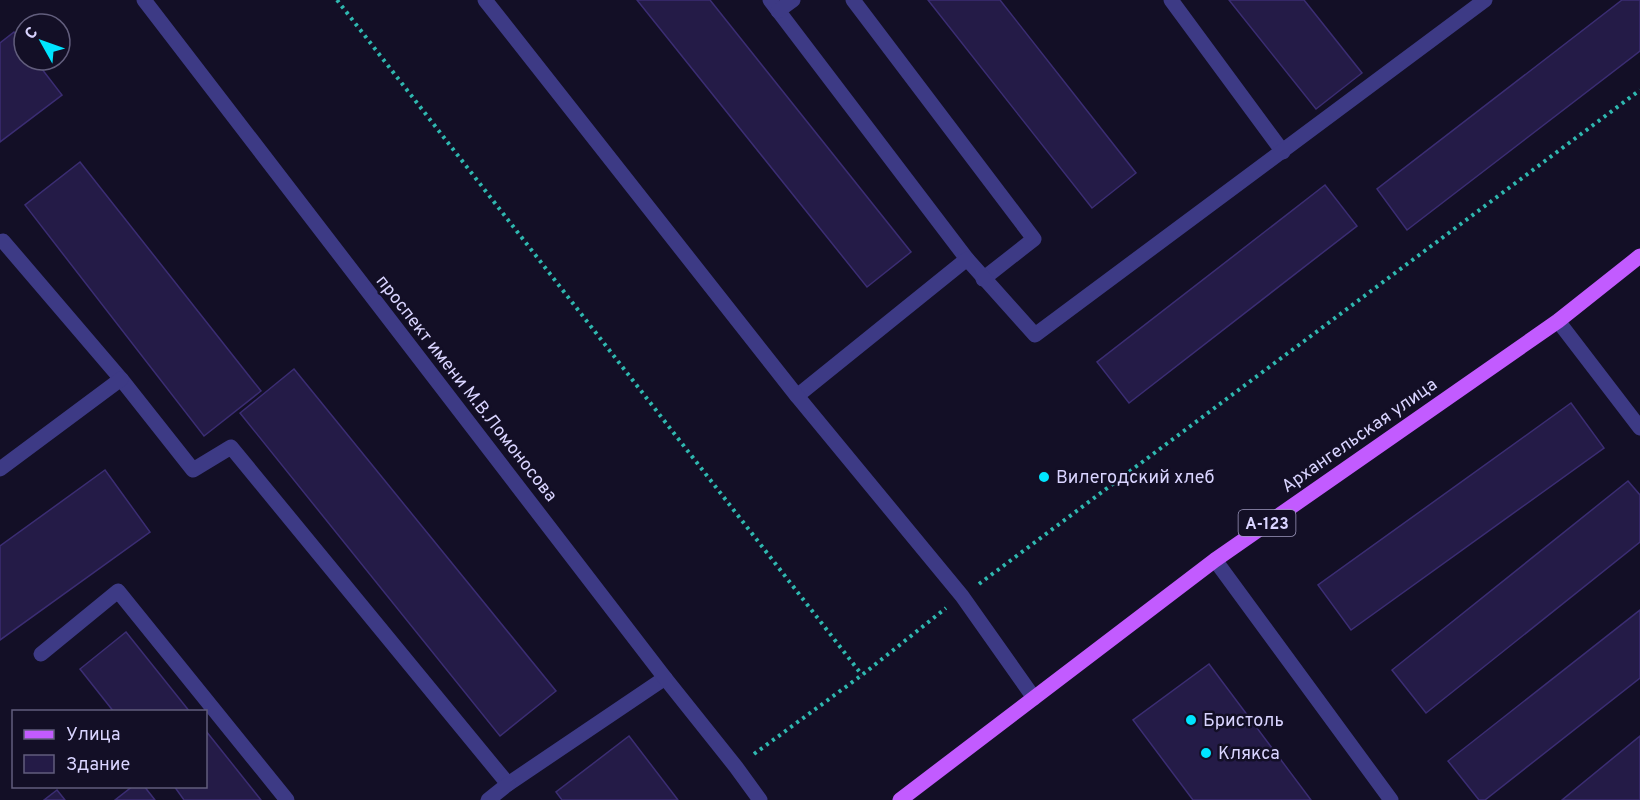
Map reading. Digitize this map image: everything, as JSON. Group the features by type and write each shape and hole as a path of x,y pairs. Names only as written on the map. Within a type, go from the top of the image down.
{"main road":[{"name":"Архангельская улица","path":"900,800 1215,560 1558,321 1640,256"}],"street":[{"name":"проспект имени М.В.Ломоносова","path":"144,0 760,800"},
{"path":"485,0 797,396 962,596 1034,698"},
{"path":"793,0 774,6 967,259 1035,335 1485,0"},
{"path":"853,0 1034,239 983,279"},
{"path":"1172,0 1283,152"},
{"path":"3,241 121,379 193,470 231,447 508,784"},
{"path":"797,396 967,259"},
{"path":"1558,321 1640,428"},
{"path":"0,469 121,379"},
{"path":"1215,560 1392,800"},
{"path":"40,654 118,591 287,800"},
{"path":"488,800 508,784 665,678"}],"path":[{"path":"337,0 862,675"},
{"path":"736,767 862,675 962,596 1640,90"}],"building":[{"path":"637,0 710,0 911,252 867,287"},
{"path":"928,0 1000,0 1136,173 1092,208"},
{"path":"1229,0 1304,0 1362,73 1316,109"},
{"path":"1622,0 1640,0 1640,51 1407,230 1377,189"},
{"path":"12,34 12,72 44,72 62,95 0,142 0,43"},
{"path":"80,162 261,391 204,436 25,205"},
{"path":"1325,185 1357,226 1129,403 1097,362"},
{"path":"294,369 556,691 500,736 240,413"},
{"path":"1571,403 1604,448 1351,630 1318,585"},
{"path":"105,470 150,532 0,640 0,546"},
{"path":"1628,481 1640,495 1640,542 1426,713 1392,670"},
{"path":"1640,610 1640,678 1485,800 1479,800 1448,761"},
{"path":"126,632 188,710 112,710 80,669"},
{"path":"1209,664 1311,800 1193,800 1133,720"},
{"path":"207,732 261,800 184,800 175,788 207,788"},
{"path":"629,736 678,800 562,800 556,792"},
{"path":"1640,736 1640,800 1562,800"},
{"path":"130,788 146,788 155,800 115,800"},
{"path":"57,790 65,800 44,800"}],"place":[{"name":"Вилегодский хлеб","path":"1044,477"},
{"name":"Бристоль","path":"1191,720"},
{"name":"Клякса","path":"1206,753"}]}
